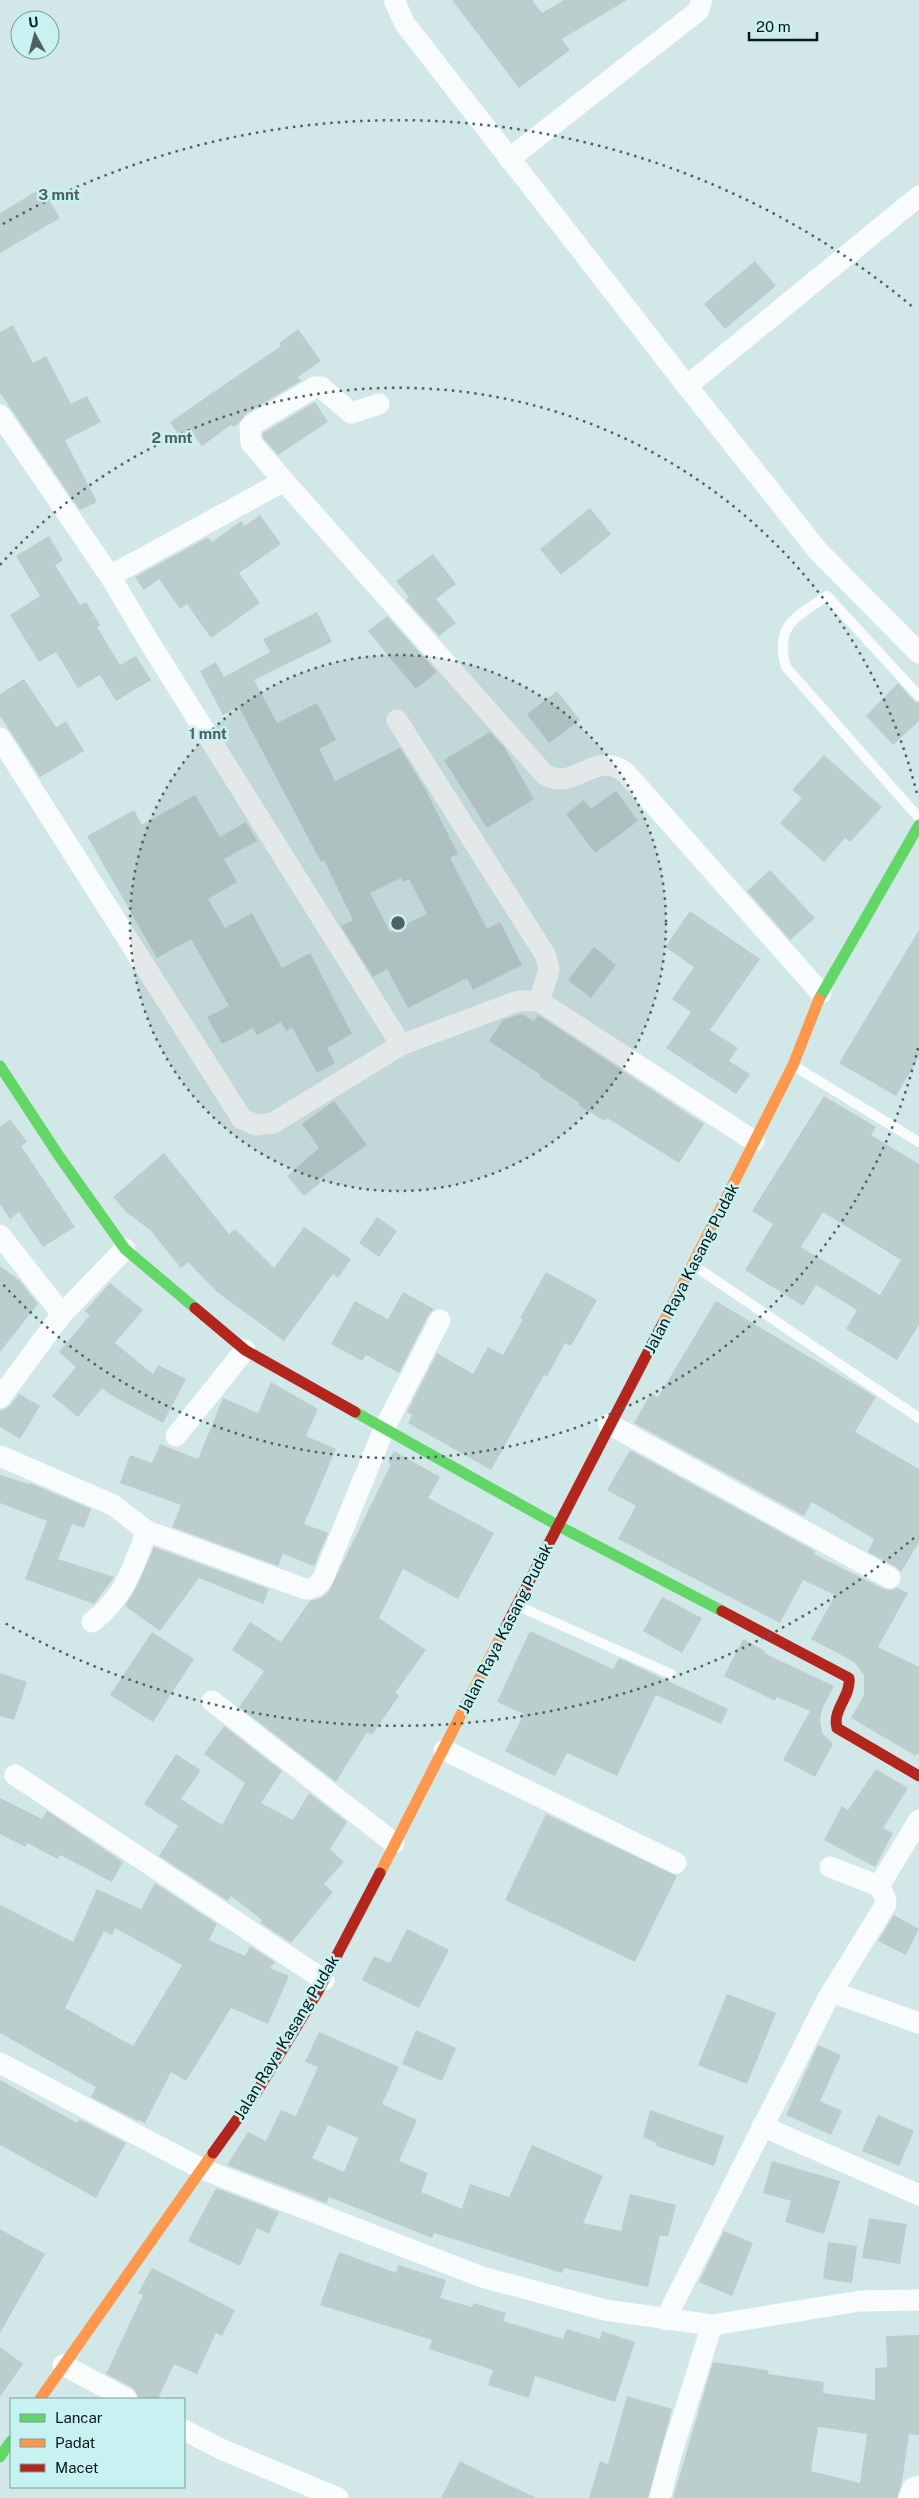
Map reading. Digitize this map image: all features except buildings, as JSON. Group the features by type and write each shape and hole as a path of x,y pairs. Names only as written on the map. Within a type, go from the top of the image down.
{"street":[{"path":"394,0 405,24 818,551 919,653"},
{"path":"509,159 698,11 702,0"},
{"path":"687,386 919,196"},
{"path":"379,404 351,413 320,387 315,387 253,424 250,427 251,443 544,774 553,779 564,779 600,765 615,764 625,772 821,993"},
{"path":"0,415 110,576 401,1045"},
{"path":"110,576 284,481"},
{"path":"397,720 546,956 549,970 540,1001"},
{"path":"0,738 242,1119 256,1126 273,1123 401,1045 518,1001 540,1001 754,1141"},
{"name":"Jalan Raya Kasang Pudak","path":"41,2398 256,2093 324,1980 444,1750 609,1424 644,1362 793,1065 821,993 919,825"},
{"path":"0,1066 59,1156 125,1249 244,1350 557,1525 844,1674 849,1678 850,1691 836,1712 834,1722 837,1728 919,1776"},
{"path":"0,1235 62,1314"},
{"path":"0,1398 62,1314 125,1249"},
{"path":"0,1456 113,1505 147,1531 305,1589 312,1589 319,1585 323,1578 384,1429 440,1320"},
{"path":"176,1436 244,1350"},
{"path":"609,1424 890,1578"},
{"path":"92,1622 101,1616 126,1584 147,1531"},
{"path":"212,1701 394,1843"},
{"path":"444,1750 676,1863"},
{"path":"15,1775 324,1980"},
{"path":"879,1886 919,1820"},
{"path":"666,2320 762,2126 832,1992 886,1904 885,1897 879,1886 830,1868"},
{"path":"832,1992 919,2023"},
{"path":"0,2063 202,2169 482,2277 605,2310 712,2325 860,2301 919,2300"},
{"path":"762,2126 919,2195"},
{"path":"660,2498 712,2325"},
{"path":"63,2365 125,2398"},
{"path":"185,2431 221,2449 338,2498"},
{"path":"0,2457 10,2442"},
{"path":"909,2498 913,2488 919,2486"}],"lane":[{"path":"919,696 827,596 792,620 784,634 781,649 786,667 919,818"},
{"path":"793,1065 919,1142"},
{"path":"692,1265 919,1418"},
{"path":"517,1606 671,1674"}],"traffic: fast":[{"path":"819,999 919,825"},
{"path":"0,1066 59,1156 125,1249 195,1308"},
{"path":"355,1412 557,1525 722,1611"},
{"path":"0,2457 10,2442"}],"traffic: slow":[{"path":"663,1323 793,1065 819,999"},
{"path":"380,1873 503,1632"},
{"path":"41,2398 213,2153"}],"traffic: jam":[{"path":"195,1308 245,1350 355,1412"},
{"path":"503,1632 663,1323"},
{"path":"722,1611 849,1678 849,1685 837,1715 837,1728 919,1776"},
{"path":"213,2153 256,2093 317,1993 380,1873"}]}
